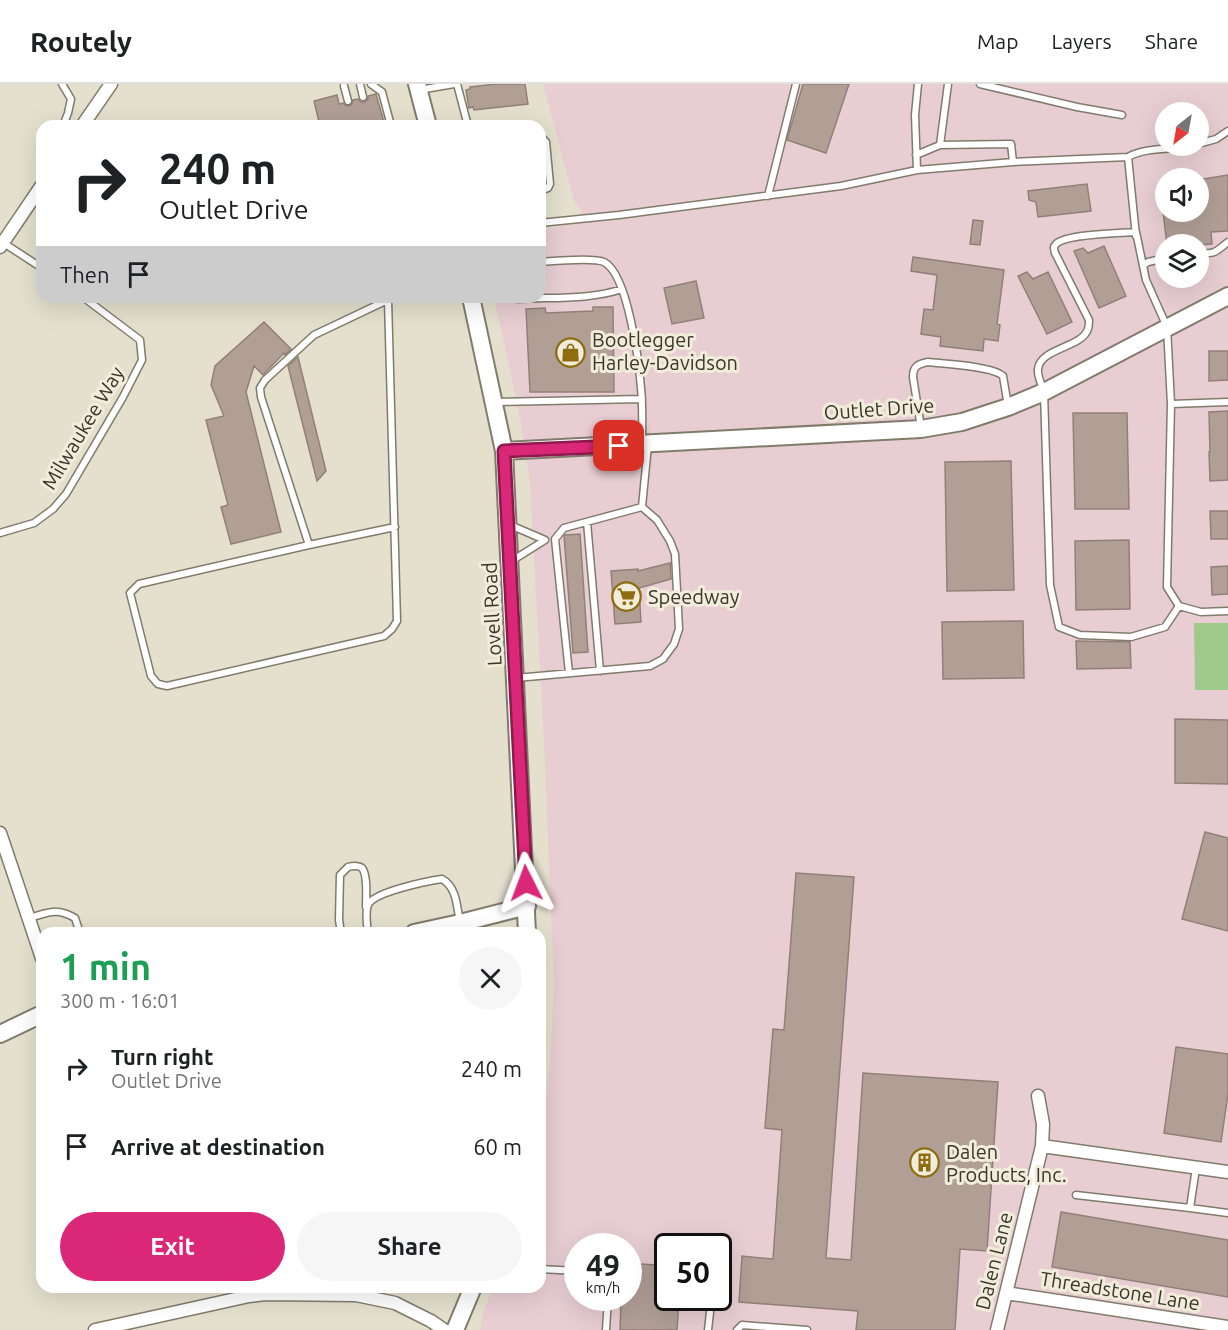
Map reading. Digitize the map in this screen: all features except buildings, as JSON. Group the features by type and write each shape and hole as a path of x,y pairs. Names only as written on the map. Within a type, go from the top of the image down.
{"main road":[{"path":"418,87 426,120"},
{"name":"Outlet Drive","path":"504,451 921,429 962,422 1044,392 1228,296"},
{"name":"Lovell Road","path":"472,303 504,451 527,927"},
{"path":"442,927 527,906"},
{"path":"0,1034 36,1017"},
{"path":"455,1330 470,1293"}],"street":[{"path":"86,120 111,84"},
{"path":"1,243 36,193"},
{"path":"0,833 36,940"},
{"name":"Dalen Lane","path":"997,1330 1042,1146 1043,1124 1038,1096"},
{"path":"1042,1146 1228,1172"},
{"path":"95,1330 259,1293"},
{"path":"310,1293 356,1295 395,1303 444,1330"},
{"name":"Threadstone Lane","path":"1006,1293 1228,1327"}],"lane":[{"path":"62,84 71,99 65,120"},
{"path":"348,101 344,85 351,84"},
{"path":"360,84 363,97"},
{"path":"372,84 382,92 389,120"},
{"path":"418,87 456,84 466,120"},
{"path":"768,196 796,84"},
{"path":"917,170 915,115 918,84"},
{"path":"940,145 948,84"},
{"path":"980,84 1122,115"},
{"path":"1209,141 1228,131"},
{"path":"546,142 550,183 546,188"},
{"path":"916,155 940,145 1011,144 1013,162"},
{"path":"546,222 841,186 917,170 1013,162 1128,157 1138,152 1155,151"},
{"path":"1128,157 1136,236 1146,280 1167,327 1171,404 1167,587 1179,606 1201,612 1228,611"},
{"path":"1136,236 1119,232 1067,239 1057,243 1054,247 1089,320 1088,330 1082,337 1048,355 1040,362 1038,370 1044,392 1050,585 1059,627 1080,635 1131,637 1165,627 1179,606"},
{"path":"1209,254 1220,250 1228,242"},
{"path":"1,243 36,264"},
{"path":"546,262 592,260 604,262 613,269 622,289 638,355 645,444 642,507"},
{"path":"1143,266 1155,260"},
{"path":"546,297 591,295 622,289"},
{"name":"Milwaukee Way","path":"0,533 34,523 53,509 66,494 142,360 140,340 91,303"},
{"path":"309,545 260,388 265,380 314,335 381,303"},
{"path":"391,303 397,621 392,629 384,636 167,686 158,684 151,676 130,593 139,584 395,527"},
{"path":"921,429 913,378 915,366 919,363 989,369 999,373 1002,376 1008,407"},
{"path":"494,402 641,401"},
{"path":"1171,404 1228,402"},
{"path":"510,562 545,540 555,539 564,528 642,507"},
{"path":"516,678 650,666 663,658 674,644 679,629 675,554 657,520 642,507"},
{"path":"586,522 600,670"},
{"path":"508,524 545,540"},
{"path":"555,539 569,674"},
{"path":"340,927 340,875 348,867 357,866 362,868 365,876 368,927"},
{"path":"366,908 376,897 417,883 442,879 449,883 454,894 460,923"},
{"path":"29,918 55,911 65,912 75,918 78,927"},
{"path":"1190,1208 1196,1167"},
{"path":"1076,1195 1228,1214"},
{"path":"546,1269 564,1270"},
{"path":"606,1330 607,1311"},
{"path":"708,1330 710,1312"},
{"path":"737,1330 742,1325 807,1330"}],"shaded area":[{"path":"543,84 1228,84 1228,1330 480,1330 482,1316 491,1293 546,1293 546,1095 554,985 530,484 521,422 495,303 546,303 546,229 583,222 579,206 574,201"}],"green space":[{"path":"1194,623 1228,623 1228,690 1195,690"}],"place":[{"name":"Bootlegger Harley-Davidson","path":"571,352"},
{"name":"Speedway","path":"627,597"},
{"name":"Dalen Products, Inc.","path":"925,1163"}],"route":[{"path":"526,883 504,451 619,446"}]}
